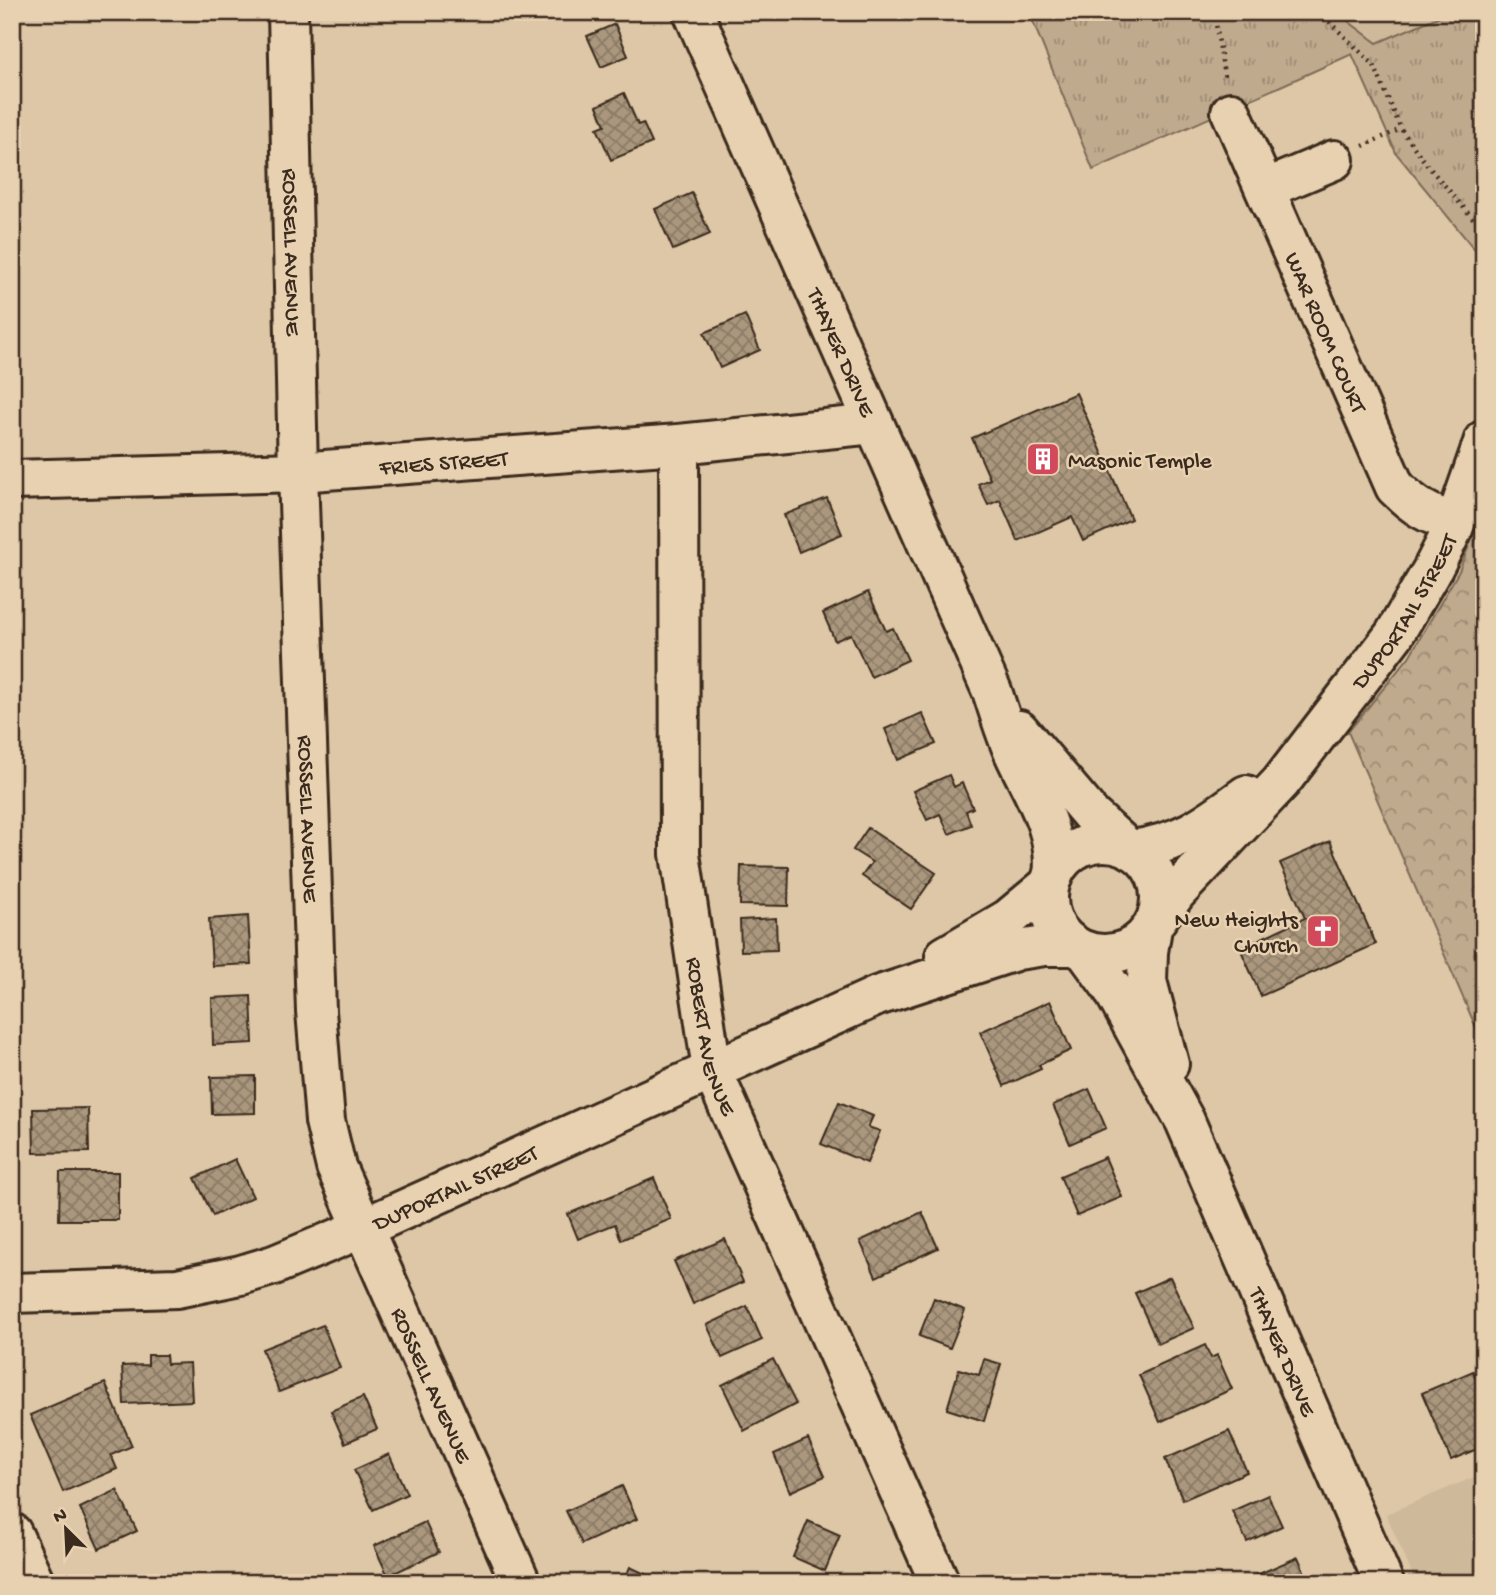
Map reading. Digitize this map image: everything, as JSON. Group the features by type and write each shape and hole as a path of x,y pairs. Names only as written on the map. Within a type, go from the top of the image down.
{"street":[{"name":"ROSSELL AVENUE","path":"288,12 298,472 316,1011 325,1121 336,1167 522,1583"},
{"name":"THAYER DRIVE","path":"694,12 992,691 1010,742 1051,832 1055,861 1051,880"},
{"name":"WAR ROOM COURT","path":"1231,112 1395,488 1427,514 1455,523"},
{"path":"1265,189 1334,160"},
{"name":"FRIES STREET","path":"12,480 298,472 679,444 874,424"},
{"name":"DUPORTAIL STREET","path":"1155,923 1189,879 1281,782 1394,635 1432,570 1455,523 1484,440"},
{"name":"ROBERT AVENUE","path":"679,444 680,854 712,1070 940,1583"},
{"name":"THAYER DRIVE","path":"992,691 1026,739 1075,796 1128,847"},
{"name":"DUPORTAIL STREET","path":"1128,847 1170,842 1208,822 1271,775 1346,699"},
{"path":"1095,843 1128,847 1145,859 1155,874 1160,891 1155,923 1140,942 1123,951 1105,954 1080,948 1057,929 1050,911 1051,880 1063,860 1078,849 1095,843"},
{"name":"DUPORTAIL STREET","path":"12,1293 177,1288 212,1282 274,1265 363,1228 877,996 993,929 1051,880"},
{"name":"THAYER DRIVE","path":"1155,923 1148,952 1147,981 1185,1121"},
{"name":"DUPORTAIL STREET","path":"877,996 1018,950 1045,946 1080,948"},
{"name":"THAYER DRIVE","path":"1080,948 1112,988 1185,1121 1384,1583"},
{"path":"12,1533 35,1583"}],"path":[{"path":"1214,12 1231,112"},
{"path":"1319,12 1374,65 1402,129 1427,165 1484,231"},
{"path":"1334,160 1402,129"}],"shaded area":[{"path":"1336,12 1449,12 1377,44"},
{"path":"1484,1473 1484,1583 1416,1583 1386,1514"}],"green space":[{"path":"1029,12 1336,12 1377,43 1449,12 1484,12 1484,261 1396,153 1352,54 1093,170"},
{"path":"1484,508 1484,1046 1348,732 1409,657 1459,571"}],"building":[{"path":"615,24 628,56 601,67 587,36"},
{"path":"624,93 638,125 643,123 652,143 611,160 597,128 605,125 597,106"},
{"path":"692,193 710,234 673,250 655,209"},
{"path":"745,315 760,350 720,368 704,333"},
{"name":"Masonic Temple","path":"1076,393 1131,519 1083,541 1072,517 1018,541 1000,500 988,505 978,484 990,479 972,438"},
{"path":"827,498 842,534 799,552 784,515"},
{"path":"868,592 886,631 893,628 908,660 871,677 851,634 835,641 823,613"},
{"path":"922,713 936,744 898,760 885,729"},
{"path":"949,775 954,787 962,783 973,808 966,811 971,825 949,834 940,814 927,820 913,791"},
{"path":"868,828 936,873 911,909 862,876 872,862 853,850"},
{"name":"New Heights Church","path":"1330,841 1376,944 1261,996 1240,948 1305,918 1280,863"},
{"path":"741,866 789,867 788,906 740,905"},
{"path":"248,916 251,964 212,966 209,919"},
{"path":"776,918 777,950 741,951 740,920"},
{"path":"251,996 253,1043 213,1045 212,998"},
{"path":"1050,1001 1071,1050 1039,1065 1041,1069 1004,1086 980,1032"},
{"path":"255,1076 255,1113 212,1114 211,1077"},
{"path":"1089,1089 1106,1128 1070,1144 1053,1105"},
{"path":"839,1102 873,1116 868,1127 880,1131 867,1163 821,1144"},
{"path":"88,1108 89,1152 34,1153 33,1109"},
{"path":"1105,1157 1122,1197 1077,1216 1060,1176"},
{"path":"235,1159 253,1197 213,1216 195,1178"},
{"path":"60,1172 118,1172 118,1220 59,1220"},
{"path":"654,1178 671,1219 621,1240 615,1224 578,1239 568,1214"},
{"path":"922,1212 938,1248 876,1277 860,1241"},
{"path":"725,1239 743,1282 693,1304 674,1261"},
{"path":"1170,1277 1194,1328 1158,1344 1135,1293"},
{"path":"934,1298 965,1310 950,1348 919,1336"},
{"path":"747,1306 762,1340 722,1358 707,1325"},
{"path":"323,1325 340,1368 279,1392 262,1349"},
{"path":"1205,1345 1211,1358 1217,1355 1232,1389 1160,1422 1139,1375"},
{"path":"148,1355 166,1355 167,1364 190,1363 192,1401 124,1404 122,1366 148,1365"},
{"path":"773,1359 796,1404 744,1431 722,1385"},
{"path":"984,1359 1001,1364 984,1421 947,1409 959,1369 979,1375"},
{"path":"1473,1371 1484,1397 1484,1446 1451,1460 1422,1393"},
{"path":"105,1383 132,1446 111,1455 117,1469 63,1492 30,1415"},
{"path":"363,1397 377,1429 345,1443 331,1411"},
{"path":"1229,1431 1247,1472 1183,1500 1165,1459"},
{"path":"808,1439 825,1476 790,1492 774,1454"},
{"path":"389,1454 407,1494 373,1510 354,1470"},
{"path":"622,1486 637,1519 582,1544 566,1511"},
{"path":"117,1490 137,1531 99,1549 80,1508"},
{"path":"1268,1495 1282,1526 1247,1542 1232,1511"},
{"path":"808,1521 840,1535 825,1571 793,1557"},
{"path":"425,1522 439,1552 388,1576 374,1546"},
{"path":"1298,1557 1309,1583 1238,1583"},
{"path":"630,1567 665,1583 623,1583"},
{"path":"867,1574 871,1583 847,1583"}],"place":[{"name":"Masonic Temple","path":"1043,459"},
{"name":"New Heights Church","path":"1323,931"}]}
